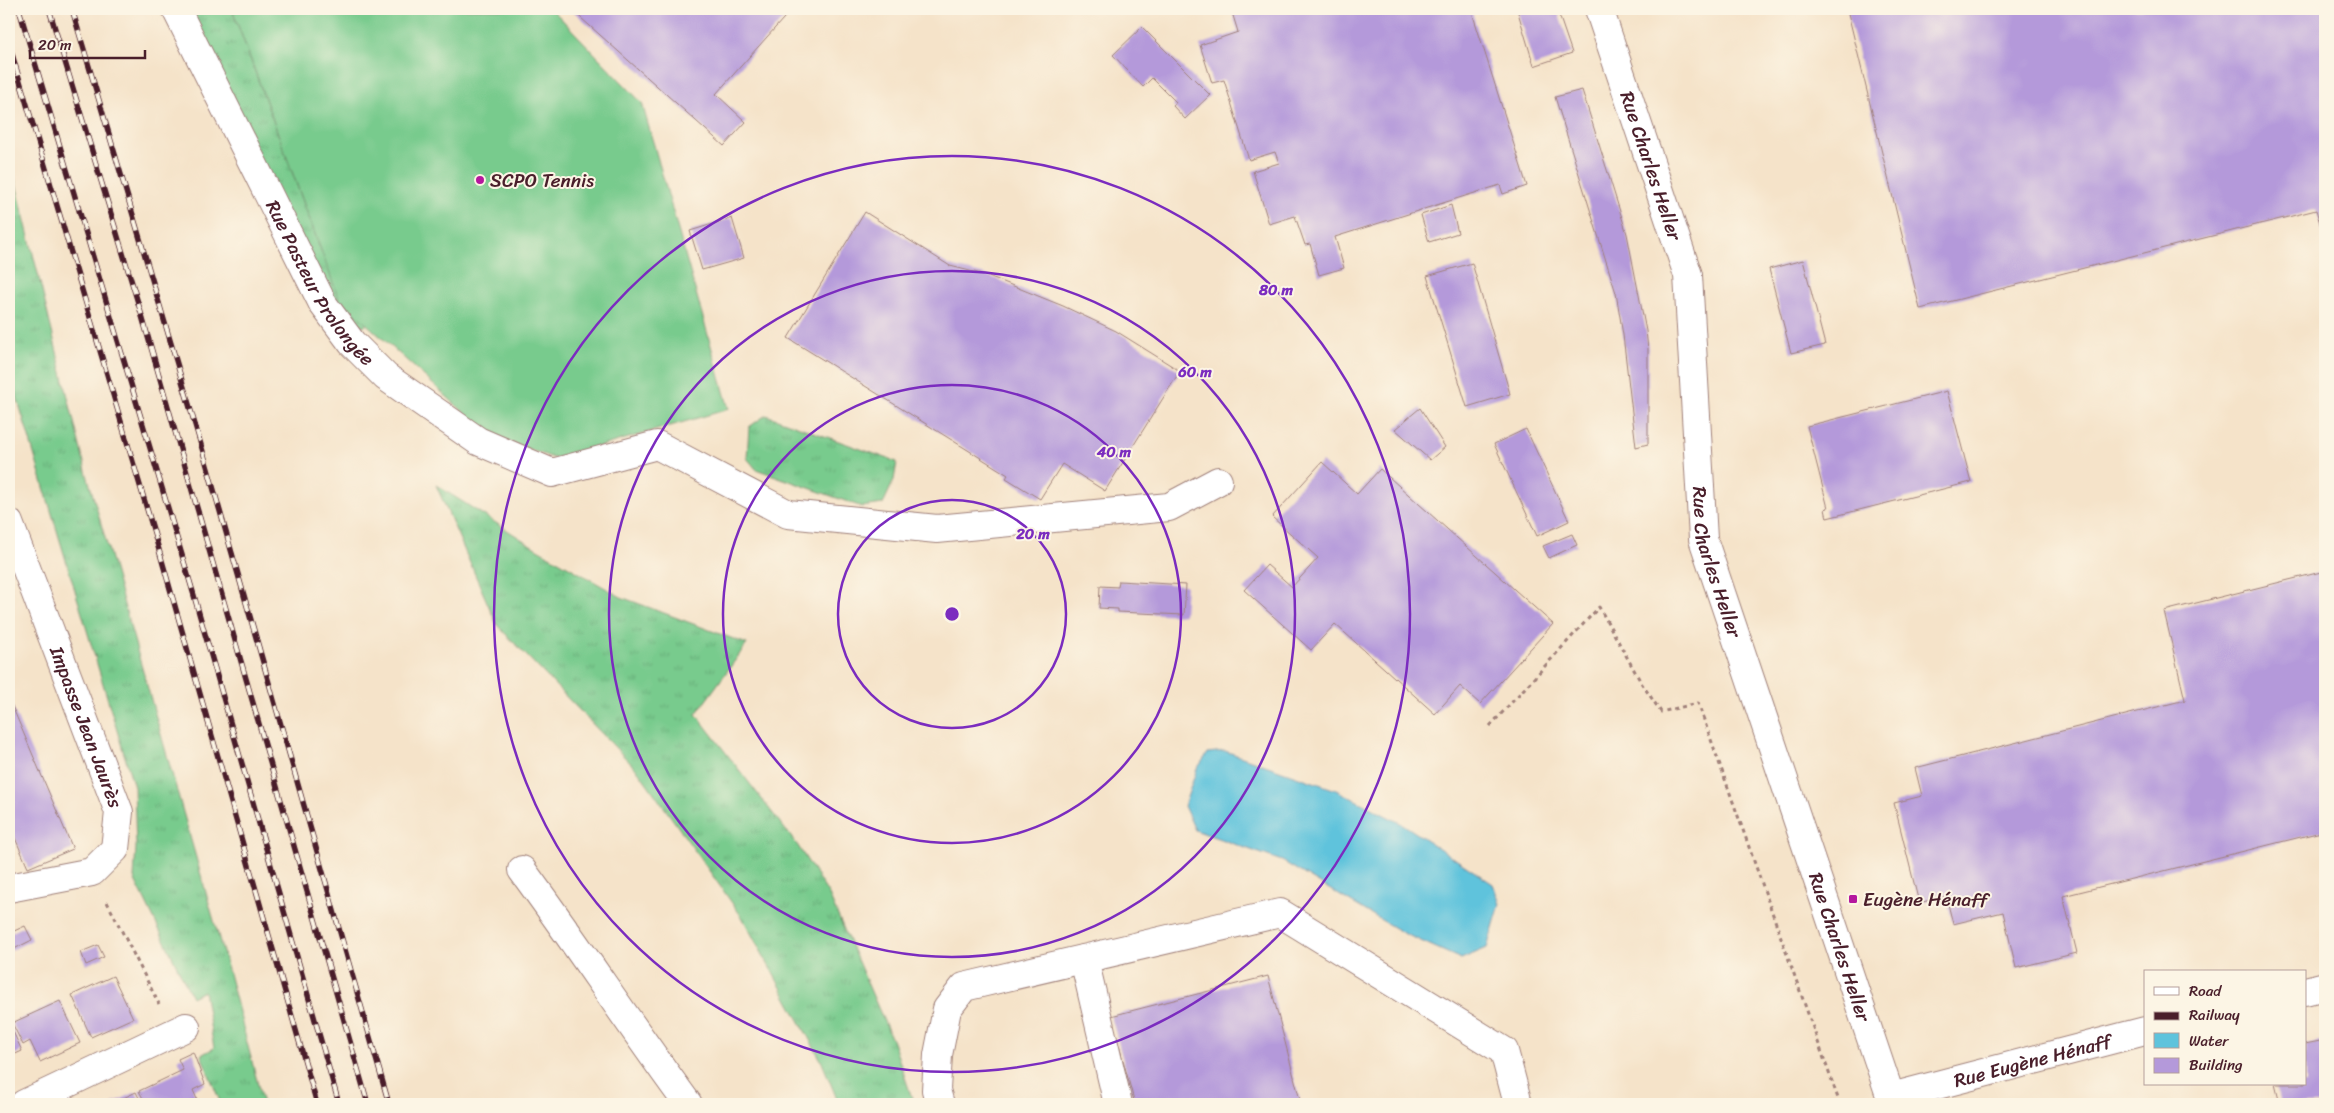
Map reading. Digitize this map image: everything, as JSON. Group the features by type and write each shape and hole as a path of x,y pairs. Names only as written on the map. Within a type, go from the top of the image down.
{"street":[{"name":"Rue Pasteur Prolongée","path":"176,9 322,304 336,324 369,363 470,436 552,473 658,445 788,514 937,529 1168,507 1218,481"},
{"name":"Rue Charles Heller","path":"1599,9 1688,275 1703,539 1892,1100"},
{"name":"Impasse Jean Jaurès","path":"9,523 119,812 115,848 92,872"},
{"path":"522,870 584,953 651,1055 688,1104"},
{"path":"9,888 92,872"},
{"path":"940,1104 936,1090 938,1055 947,1010 964,987 1280,913 1504,1051 1518,1104"},
{"path":"1084,959 1118,1104"},
{"path":"2306,991 2325,986"},
{"path":"24,1104 186,1027"},
{"name":"Rue Eugène Hénaff","path":"1892,1100 2144,1031"}],"path":[{"path":"1490,726 1599,607 1642,684 1661,712 1698,703 1840,1104"},
{"path":"92,872 162,1011"}],"green space":[{"path":"188,9 232,9 324,258 420,264 364,327 325,301"},
{"name":"SCPO Tennis","path":"232,9 552,9 642,103 729,409 556,459 489,435 339,299"},
{"path":"9,155 86,471 230,977 263,1104 221,1104 201,1055 214,1048 204,991 192,997 134,878 136,847 134,787 16,394 9,352"},
{"path":"766,415 897,462 894,480 883,504 862,507 756,469 747,458 749,427"},
{"path":"436,485 534,547 621,597 747,644 696,714 798,846 829,895 893,1042 914,1104 839,1104 821,1060 742,917 639,772 497,625"}],"water":[{"path":"1225,751 1336,790 1404,825 1493,884 1500,904 1487,948 1461,959 1403,933 1282,861 1195,830 1184,806 1197,769 1208,753"}],"building":[{"path":"571,9 792,9 716,94 746,122 724,146"},
{"path":"1231,9 1471,9 1527,186 1503,194 1500,185 1335,237 1344,268 1319,275 1310,244 1305,245 1295,216 1269,224 1253,171 1279,163 1275,152 1249,160 1224,80 1212,83 1200,45 1238,32"},
{"path":"1517,9 1557,9 1572,53 1534,66"},
{"path":"1847,9 2325,9 2325,240 2316,210 1920,309"},
{"path":"1142,27 1210,95 1185,119 1173,106 1176,102 1152,78 1143,87 1113,55"},
{"path":"1582,90 1627,234 1646,331 1648,349 1648,444 1636,447 1623,335 1616,293 1555,97"},
{"path":"1451,205 1458,233 1429,242 1421,215"},
{"path":"865,212 950,266 986,275 1063,306 1116,331 1180,371 1105,491 1062,464 1040,499 1006,478 1008,475 788,338"},
{"path":"732,218 744,258 702,270 690,231"},
{"path":"1803,260 1825,345 1791,353 1769,269"},
{"path":"1472,263 1510,394 1467,407 1427,276"},
{"path":"1947,391 1971,482 1827,518 1825,509 1828,508 1807,426"},
{"path":"1420,408 1445,447 1430,460 1395,429"},
{"path":"1526,429 1569,521 1537,536 1494,444"},
{"path":"1322,462 1357,494 1380,469 1553,624 1480,704 1460,686 1435,714 1335,624 1311,650 1244,590 1267,565 1292,587 1318,558 1272,517"},
{"path":"1572,534 1577,545 1549,558 1543,546"},
{"path":"2325,571 2325,831 2063,896 2077,953 2016,968 2003,912 1953,924 1946,896 1919,903 1894,803 1922,796 1915,768 2185,700 2164,611"},
{"path":"1119,581 1186,585 1184,615 1118,612 1118,609 1099,608 1100,586 1118,587"},
{"path":"9,699 73,849 28,868 9,824"},
{"path":"9,924 12,932 25,926 32,940 10,951"},
{"path":"98,945 104,957 86,965 81,952"},
{"path":"113,976 133,1018 91,1037 72,995"},
{"path":"1268,976 1301,1104 1135,1104 1111,1016"},
{"path":"60,1001 80,1043 40,1062 30,1041 23,1045 12,1023"},
{"path":"9,1023 22,1051 9,1057"},
{"path":"2325,1040 2325,1104 2280,1104 2276,1086 2306,1086 2306,1044"},
{"path":"193,1052 205,1084 193,1090 199,1104 146,1104 139,1091 183,1070 178,1059"},
{"path":"136,1092 142,1104 111,1104"}],"railway":[{"path":"19,9 193,592 339,1104"},
{"path":"49,9 142,316 368,1104"},
{"path":"72,9 204,455 389,1104"},
{"path":"9,44 155,536 317,1104"}],"place":[{"name":"SCPO Tennis","path":"480,180"},
{"name":"Eugène Hénaff","path":"1853,899"}]}
